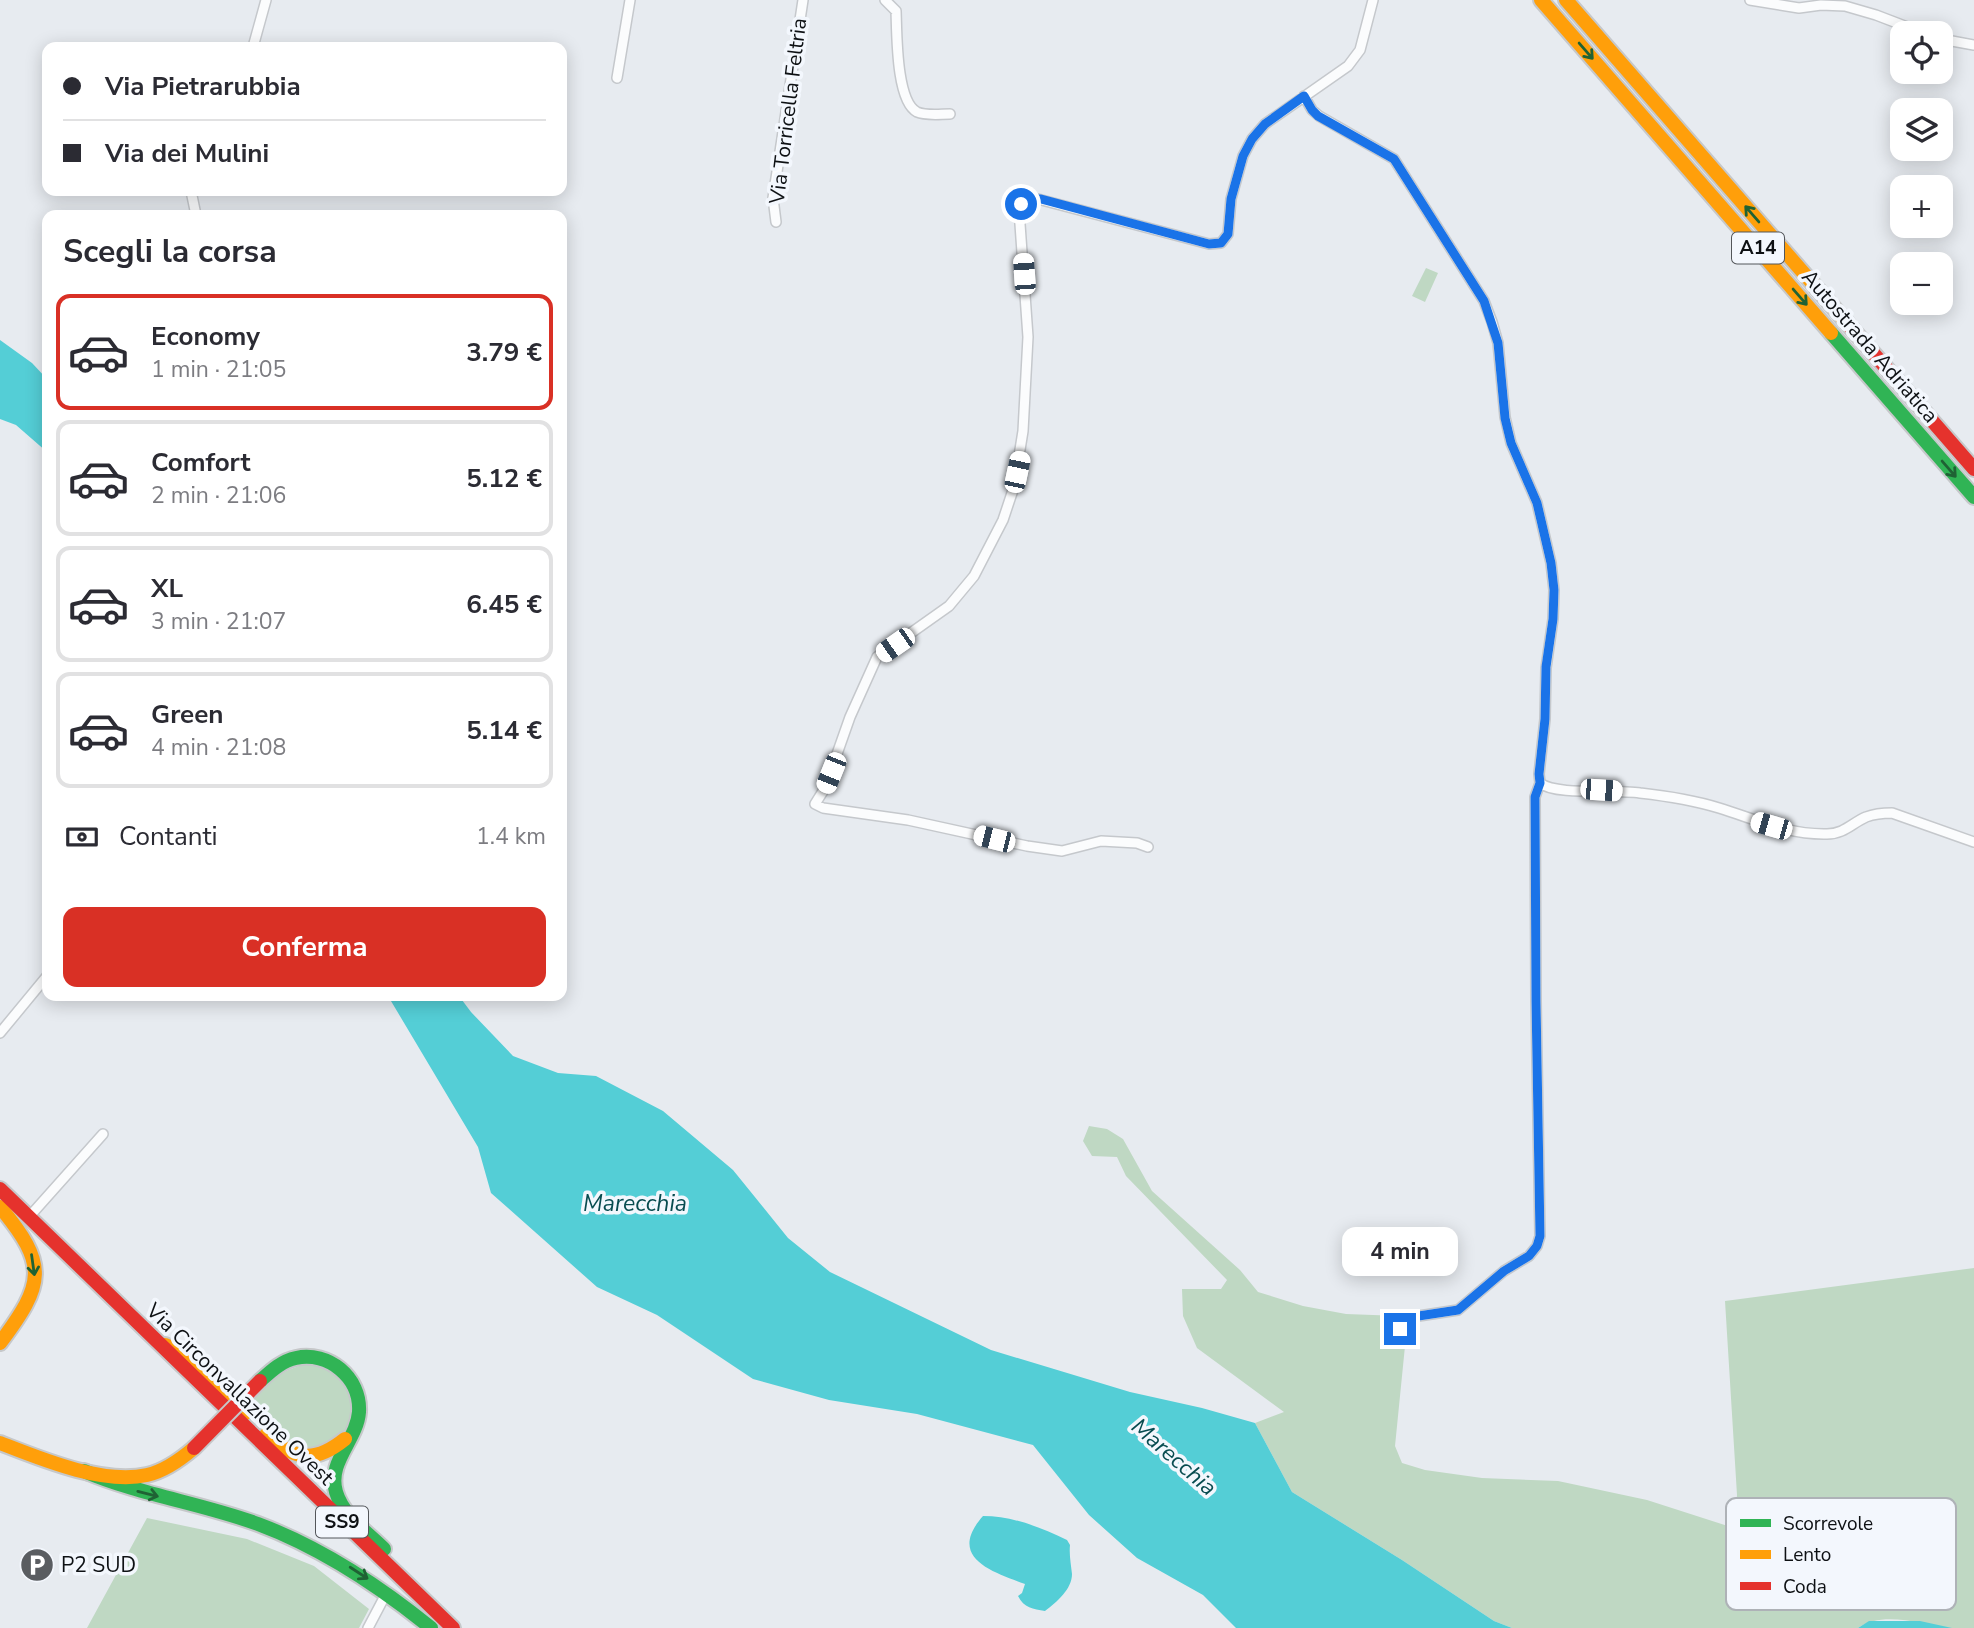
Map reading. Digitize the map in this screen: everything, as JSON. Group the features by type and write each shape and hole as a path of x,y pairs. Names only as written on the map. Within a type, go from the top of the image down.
{"main road":[{"name":"Autostrada Adriatica","path":"1541,0 1974,497"},
{"name":"Autostrada Adriatica","path":"1566,0 1974,468"},
{"name":"Via Circonvallazione Ovest","path":"0,1189 453,1628"},
{"path":"0,1207 24,1237 32,1255 35,1274 33,1292 26,1309 0,1343"},
{"path":"152,1339 181,1352 277,1446 289,1453 301,1457 318,1456 334,1450 352,1434"},
{"path":"0,1443 84,1471 121,1479 148,1476 181,1460 275,1367 294,1358 312,1356 328,1360 343,1370 353,1383 359,1412 336,1468 334,1476 337,1493 347,1511 431,1597 453,1628"},
{"path":"0,1452 27,1454"},
{"path":"84,1471 134,1491 228,1514 307,1544 348,1566 387,1592 431,1628"}],"street":[{"path":"254,42 266,0"},
{"path":"617,78 630,0"},
{"name":"Via Torricella Feltria","path":"776,222 773,198 803,0"},
{"path":"885,0 896,11 897,45 907,103 923,114 950,114"},
{"path":"1148,847 1137,843 1101,841 1062,851 908,820 830,809 815,804 825,788 850,717 877,657 949,606 974,576 1003,520 1014,487 1023,431 1028,337 1019,209 1021,204 1025,199 1041,199 1209,244 1221,243 1228,234 1231,199 1243,156 1252,139 1265,124 1348,66 1356,57 1373,0"},
{"path":"1750,0 1799,8 1845,6 1892,21"},
{"path":"1953,41 1974,45"},
{"path":"1304,96 1318,116 1394,159 1484,301 1498,343 1505,418 1511,443 1537,503 1551,563 1554,590 1546,667 1540,783 1535,797 1540,1236 1537,1246 1529,1256 1504,1271 1458,1310 1412,1317 1400,1329"},
{"path":"1540,783 1555,790 1601,790 1673,797 1723,809 1786,830 1812,834 1844,832 1863,818 1877,813 1892,813 1974,842"},
{"path":"0,1033 42,982"},
{"path":"29,1217 103,1134"},
{"path":"368,1628 387,1592"}],"green space":[{"path":"1426,268 1438,273 1425,302 1412,296"},
{"path":"1089,1126 1107,1129 1123,1139 1152,1191 1240,1270 1258,1292 1303,1306 1346,1314 1400,1316 1405,1346 1395,1446 1402,1463 1425,1470 1482,1478 1558,1481 1647,1500 1726,1525 1726,1610 1956,1610 1956,1498 1737,1498 1725,1301 1974,1268 1974,1628 1951,1628 1891,1619 1868,1623 1858,1628 1512,1628 1494,1621 1292,1492 1255,1423 1284,1412 1197,1348 1183,1316 1182,1289 1221,1289 1227,1280 1126,1176 1117,1157 1092,1156 1083,1141"},
{"path":"311,1363 332,1370 349,1387 354,1407 350,1424 343,1436 331,1446 303,1452 284,1446 245,1407 267,1384 282,1374"},
{"path":"147,1518 247,1539 314,1566 369,1609 359,1628 87,1628"}],"water":[{"path":"0,340 42,374 42,448 16,425 0,419"},
{"name":"Marecchia","path":"391,1001 463,1001 513,1056 558,1073 596,1076 663,1111 733,1170 788,1238 830,1272 991,1350 1130,1392 1255,1423 1292,1492 1494,1621 1512,1628 1236,1628 1203,1595 1137,1558 1089,1515 1033,1445 917,1414 829,1400 753,1379 657,1315 597,1287 491,1193 478,1147"},
{"path":"983,1516 1026,1523 1067,1540 1070,1545 1071,1580 1063,1595 1045,1611 1029,1607 1020,1600 1018,1596 1025,1584 988,1568 972,1553 969,1543 973,1530"},
{"path":"1869,1621 1920,1621 1952,1628 1858,1628"}],"traffic: fast":[{"path":"1831,333 1974,497"},
{"path":"260,1381 285,1362 308,1357 331,1363 348,1378 358,1399 359,1412 336,1471 336,1492 344,1509 384,1549"},
{"path":"84,1471 258,1524 305,1544 349,1569 431,1628"}],"traffic: slow":[{"path":"1541,0 1831,333"},
{"path":"1566,0 1847,323"},
{"path":"0,1207 27,1244 35,1274 26,1305 0,1343"},
{"path":"165,1345 181,1352 244,1414"},
{"path":"266,1435 286,1450 305,1456 324,1452 345,1439"},
{"path":"0,1443 72,1469 130,1477 160,1471 194,1448"}],"traffic: jam":[{"path":"1847,323 1974,469"},
{"path":"0,1189 453,1628"},
{"path":"194,1448 260,1381"}],"place":[{"name":"P2 SUD","path":"37,1565"}],"route":[{"path":"1021,204 1025,199 1041,199 1209,244 1221,243 1228,234 1231,199 1243,156 1252,139 1265,124 1304,96 1318,116 1394,159 1484,301 1492,322 1498,343 1505,418 1511,443 1537,503 1545,529 1554,590 1546,667 1540,783 1535,797 1540,1236 1537,1246 1529,1256 1504,1271 1458,1310 1412,1317 1400,1329"}]}
